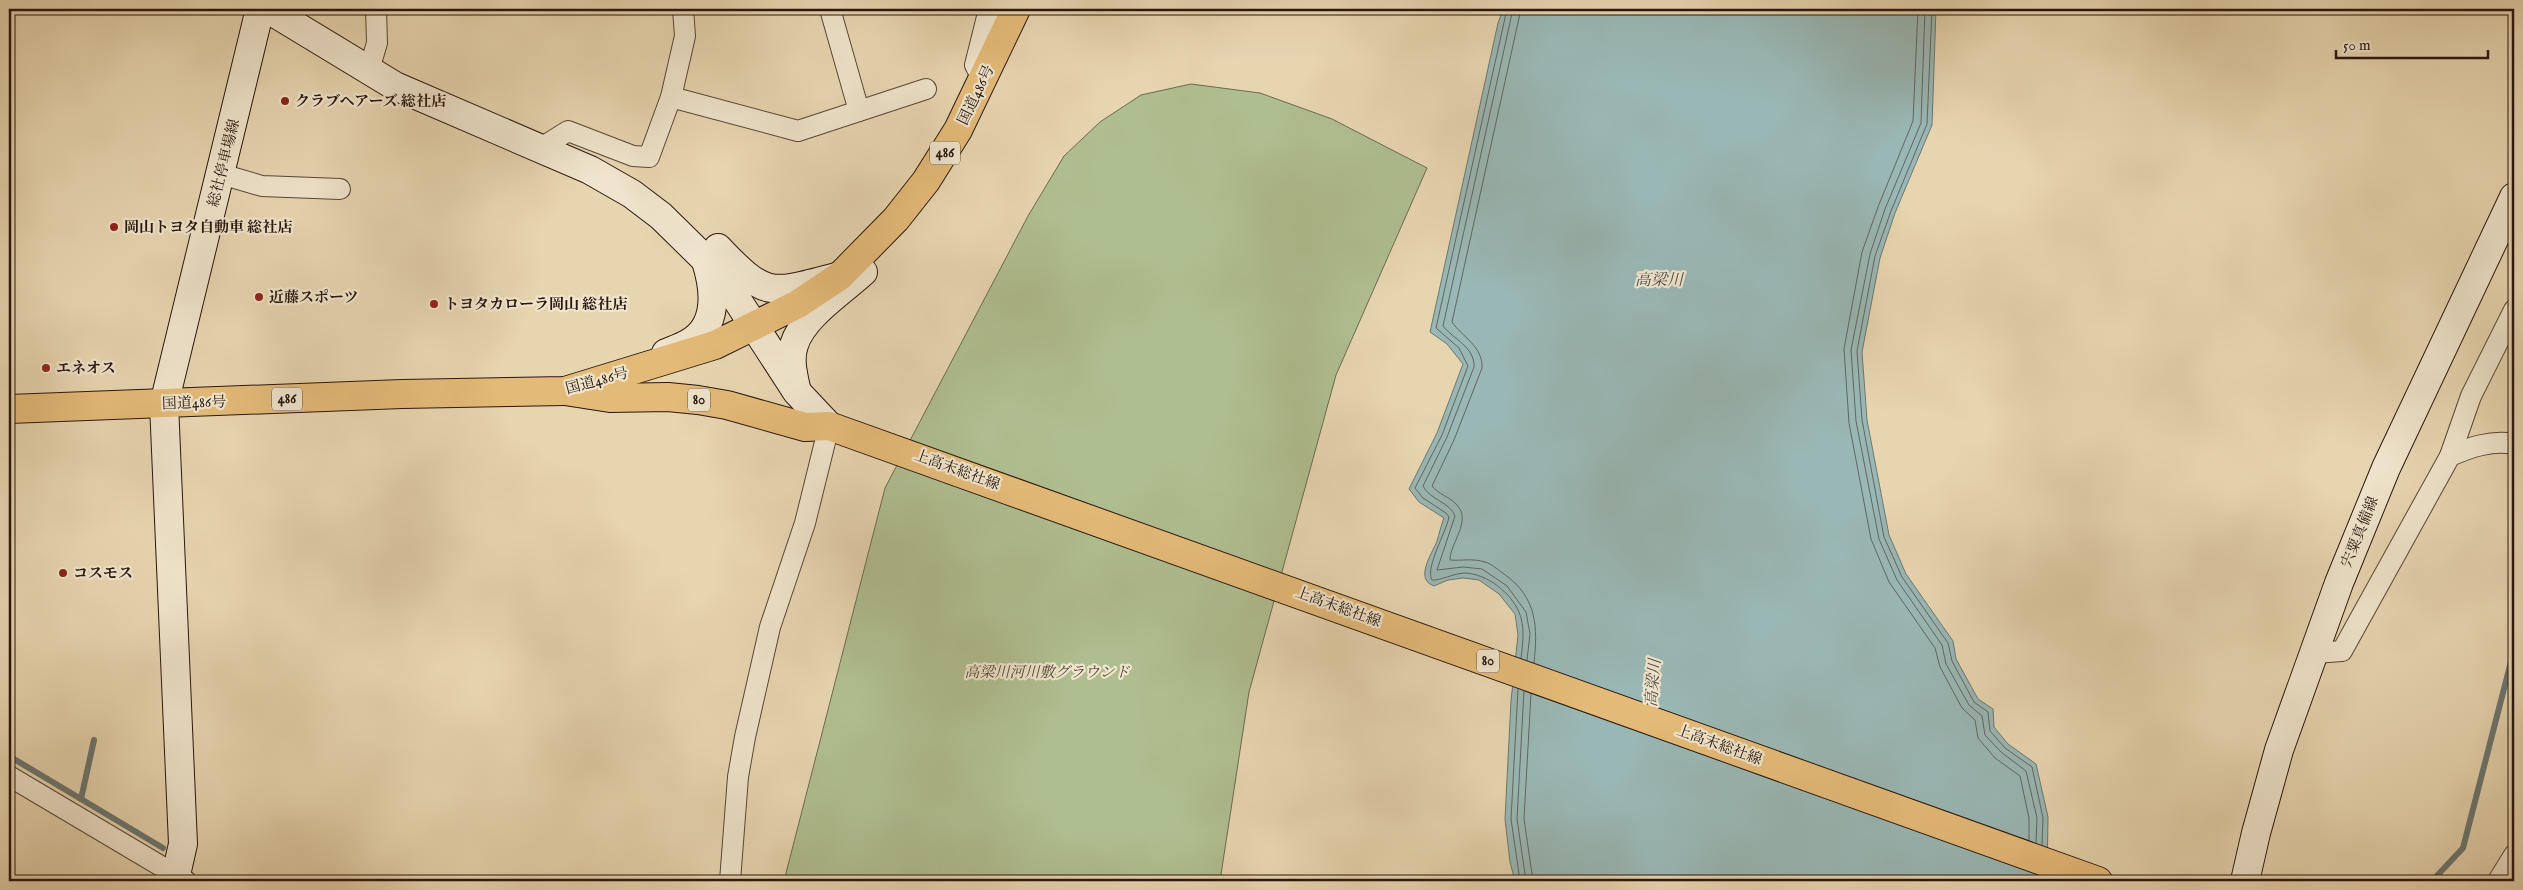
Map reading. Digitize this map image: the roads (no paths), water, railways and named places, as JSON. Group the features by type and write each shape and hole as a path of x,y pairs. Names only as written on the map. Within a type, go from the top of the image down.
{"main road":[{"name":"国道486号","path":"9,408 164,404 402,394 565,391 644,369 715,345 756,327 798,304 840,276 874,242 926,181 942,158 983,80 1016,9"},
{"name":"上高末総社線","path":"565,391 610,398 668,397 728,404 805,427 829,426 877,441 2098,881"}],"street":[{"name":"総社停車場線","path":"178,879 183,844 164,404 260,9"},
{"path":"268,9 395,86 541,148 612,182 632,194 661,216 706,258 721,275 797,392 829,426 805,523 770,627 749,718 738,777 730,881"},
{"path":"369,70 377,43 376,9"},
{"path":"541,148 568,131 633,156 649,156 671,97 685,36 683,9"},
{"path":"830,9 859,111"},
{"path":"983,80 975,65 989,9"},
{"path":"671,97 798,131 926,89"},
{"path":"221,174 262,186 340,189"},
{"name":"宍粟真備線","path":"2246,881 2256,832 2279,750 2316,653 2339,583 2386,468 2514,197"},
{"path":"661,216 683,218 699,228 742,272 756,283 770,289 788,289 840,276"},
{"path":"797,392 792,365 793,346 800,331 809,320 865,270 871,260 874,242"},
{"path":"644,369 661,356 689,344 705,328 711,317 713,302 713,283 706,258"},
{"path":"2316,653 2342,650 2450,456 2471,396 2514,310"},
{"path":"2450,456 2474,446 2514,444"},
{"path":"9,776 178,879"},
{"path":"2498,881 2514,855"}],"water":[{"name":"高梁川","path":"1503,9 1936,9 1932,125 1895,213 1880,258 1862,352 1867,420 1889,535 1906,574 1953,641 1956,659 1978,699 1993,709 1994,727 2008,744 2036,764 2048,817 2047,881 1515,881 1510,862 1505,819 1511,701 1518,635 1515,614 1499,594 1479,580 1463,578 1448,580 1434,586 1428,583 1425,578 1426,566 1437,541 1444,518 1419,502 1409,489 1437,433 1463,364 1447,344 1430,332 1498,23"}],"waterway":[{"path":"2432,881 2463,848 2514,650"},
{"path":"81,799 94,740"},
{"path":"9,756 163,848"}],"place":[{"name":"クラブヘアーズ 総社店","path":"285,101"},
{"name":"岡山トヨタ自動車 総社店","path":"114,227"},
{"name":"近藤スポーツ","path":"259,297"},
{"name":"トヨタカローラ岡山 総社店","path":"434,304"},
{"name":"エネオス","path":"46,368"},
{"name":"コスモス","path":"63,573"}],"park label":[{"name":"高梁川河川敷グラウンド","path":"1047,672"}]}
